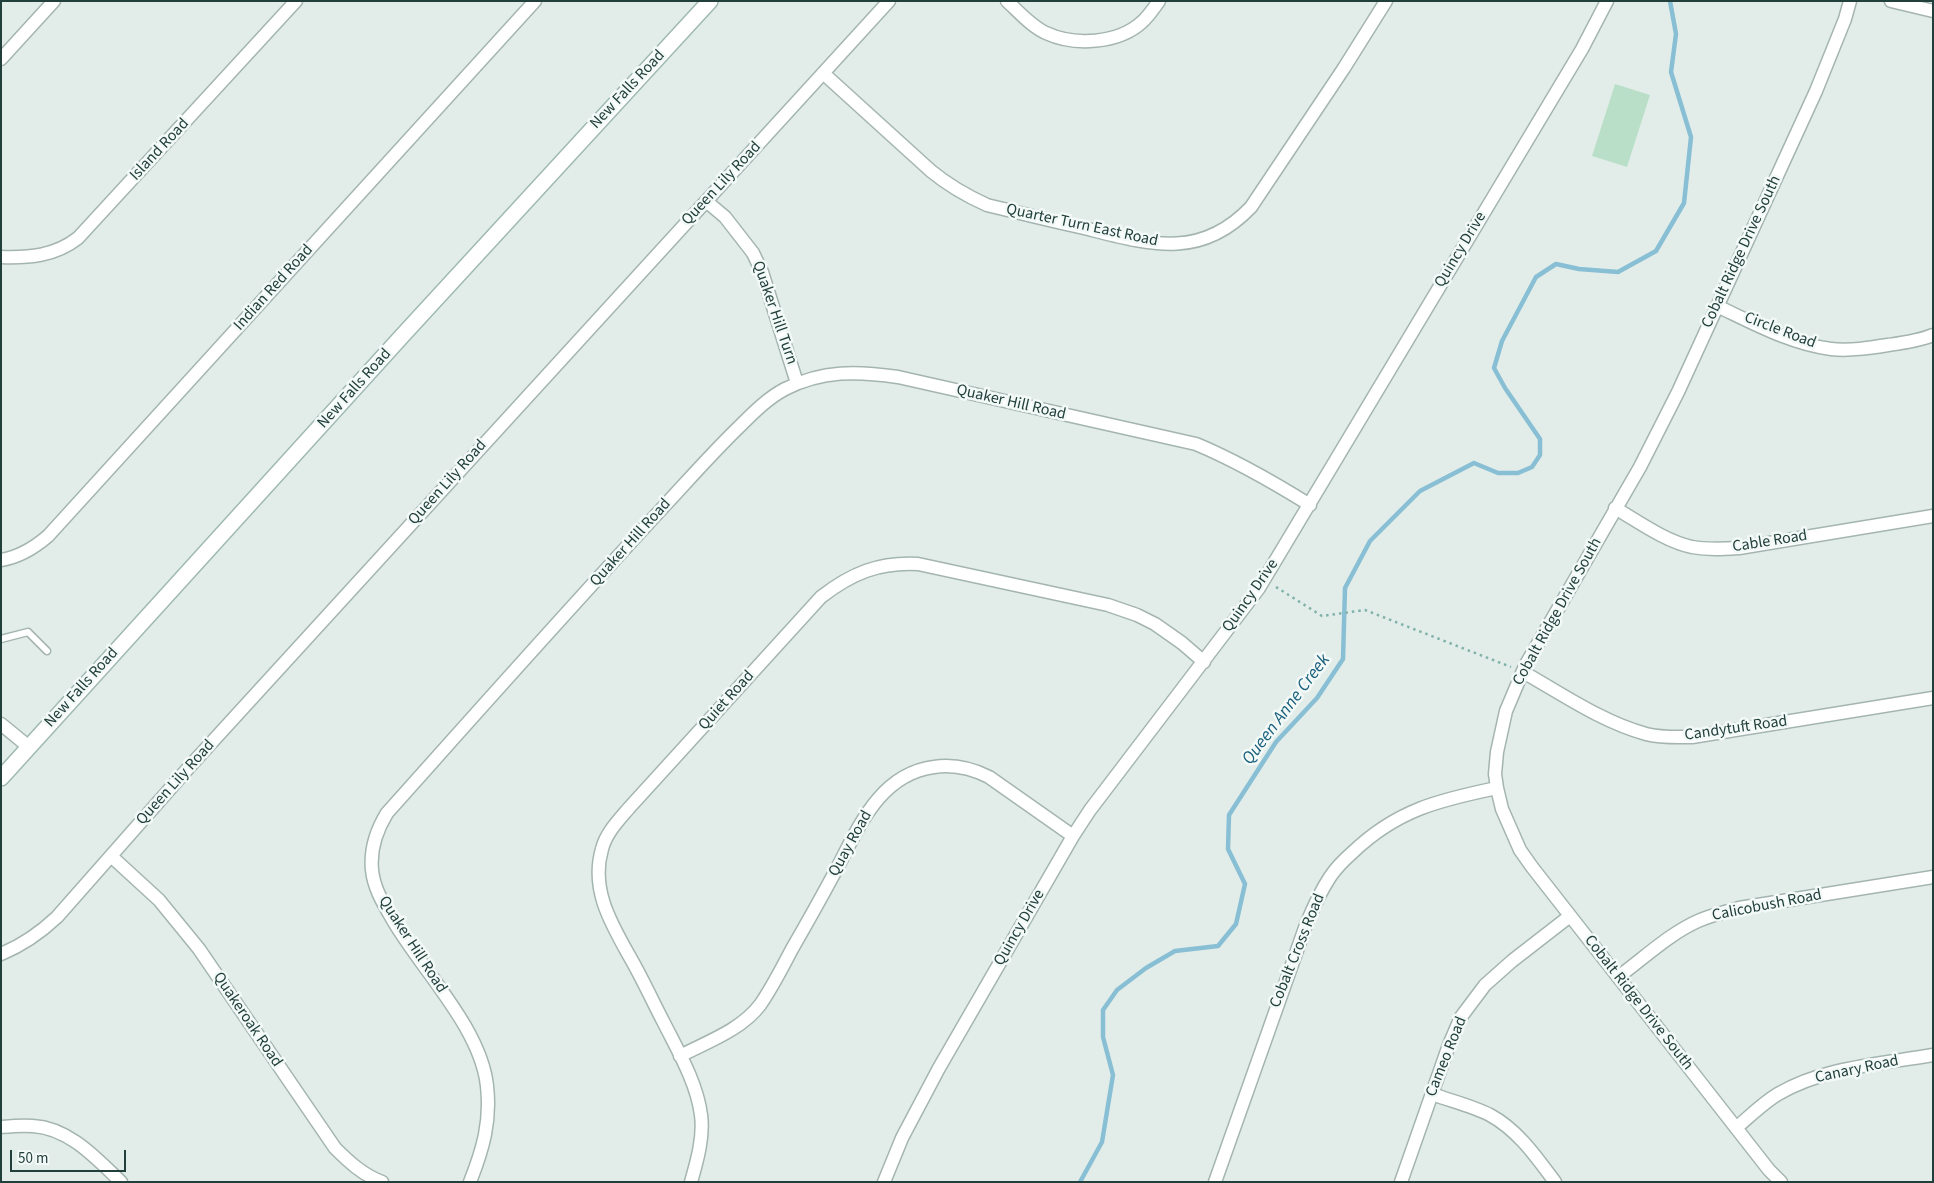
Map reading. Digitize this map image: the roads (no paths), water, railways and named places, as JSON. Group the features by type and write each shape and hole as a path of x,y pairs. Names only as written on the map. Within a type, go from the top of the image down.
{"main road":[{"name":"New Falls Road","path":"1,778 402,336 710,1"}],"street":[{"path":"1,60 54,1"},
{"name":"Island Road","path":"1,257 27,258 52,253 70,245 296,1"},
{"name":"Indian Red Road","path":"1,560 21,555 48,536 535,1"},
{"name":"Queen Lily Road","path":"1,954 17,948 39,934 51,923 198,758 889,1"},
{"path":"1006,1 1047,33 1082,42 1102,40 1136,27 1143,22 1159,1"},
{"name":"Quarter Turn East Road","path":"823,73 931,172 950,186 979,202 1125,238 1157,244 1179,244 1201,240 1229,227 1251,206 1344,68 1386,1"},
{"name":"Quincy Drive","path":"884,1182 902,1138 939,1068 1073,836 1090,810 1204,662 1264,580 1582,49 1607,1"},
{"name":"Cobalt Ridge Drive South","path":"1781,1182 1769,1170 1520,850 1502,809 1497,788 1496,767 1501,726 1523,672 1640,466 1674,400 1816,91 1845,19 1850,1"},
{"path":"1892,1 1933,11"},
{"name":"Quaker Hill Turn","path":"706,201 725,217 753,253 762,272 797,383"},
{"name":"Circle Road","path":"1717,306 1787,338 1832,349 1860,350 1912,342 1933,335"},
{"name":"Quaker Hill Road","path":"470,1182 486,1136 488,1116 485,1078 473,1042 461,1020 398,929 381,900 372,871 375,837 387,813 713,452 756,410 782,391 797,383 837,373 868,373 898,377 1196,444 1256,471 1310,505"},
{"name":"Cable Road","path":"1615,508 1667,538 1691,547 1717,550 1933,516"},
{"name":"Quiet Road","path":"690,1182 699,1148 701,1120 693,1087 680,1056 616,932 602,900 598,867 602,848 612,828 628,808 822,597 859,573 896,563 918,564 1108,605 1137,615 1182,643 1204,662"},
{"name":"Candytuft Road","path":"1523,672 1614,722 1646,734 1669,738 1692,737 1933,698"},
{"path":"1,724 29,748"},
{"name":"Quay Road","path":"680,1056 722,1035 747,1018 760,1005 781,970 863,818 887,788 905,776 922,768 944,766 957,766 975,770 989,777 1073,836"},
{"name":"Cobalt Cross Road","path":"1215,1182 1306,925 1321,891 1331,875 1364,841 1392,820 1432,804 1497,788"},
{"name":"Quakeroak Road","path":"111,856 158,900 199,949 335,1148 350,1163 382,1182"},
{"name":"Calicobush Road","path":"1618,977 1674,934 1698,921 1718,914 1739,908 1933,877"},
{"name":"Cameo Road","path":"1401,1182 1461,1018 1485,985 1512,961 1570,916"},
{"name":"Canary Road","path":"1736,1128 1776,1095 1801,1082 1847,1069 1933,1055"},
{"path":"1432,1094 1490,1115 1513,1131 1555,1182"},
{"path":"1,1127 34,1126 61,1133 96,1158 121,1182"}],"lane":[{"path":"1,639 28,632 47,650"}],"waterway":[{"name":"Queen Anne Creek","path":"1080,1182 1102,1142 1113,1075 1103,1037 1103,1010 1117,990 1146,968 1175,951 1218,946 1236,924 1245,884 1228,849 1229,815 1276,742 1317,698 1343,659 1345,588 1370,541 1420,491 1474,463 1498,473 1518,473 1532,467 1540,455 1540,439 1505,388 1494,368 1502,341 1536,277 1556,264 1579,269 1618,272 1656,251 1684,203 1691,137 1671,72 1676,34 1670,1"}]}
